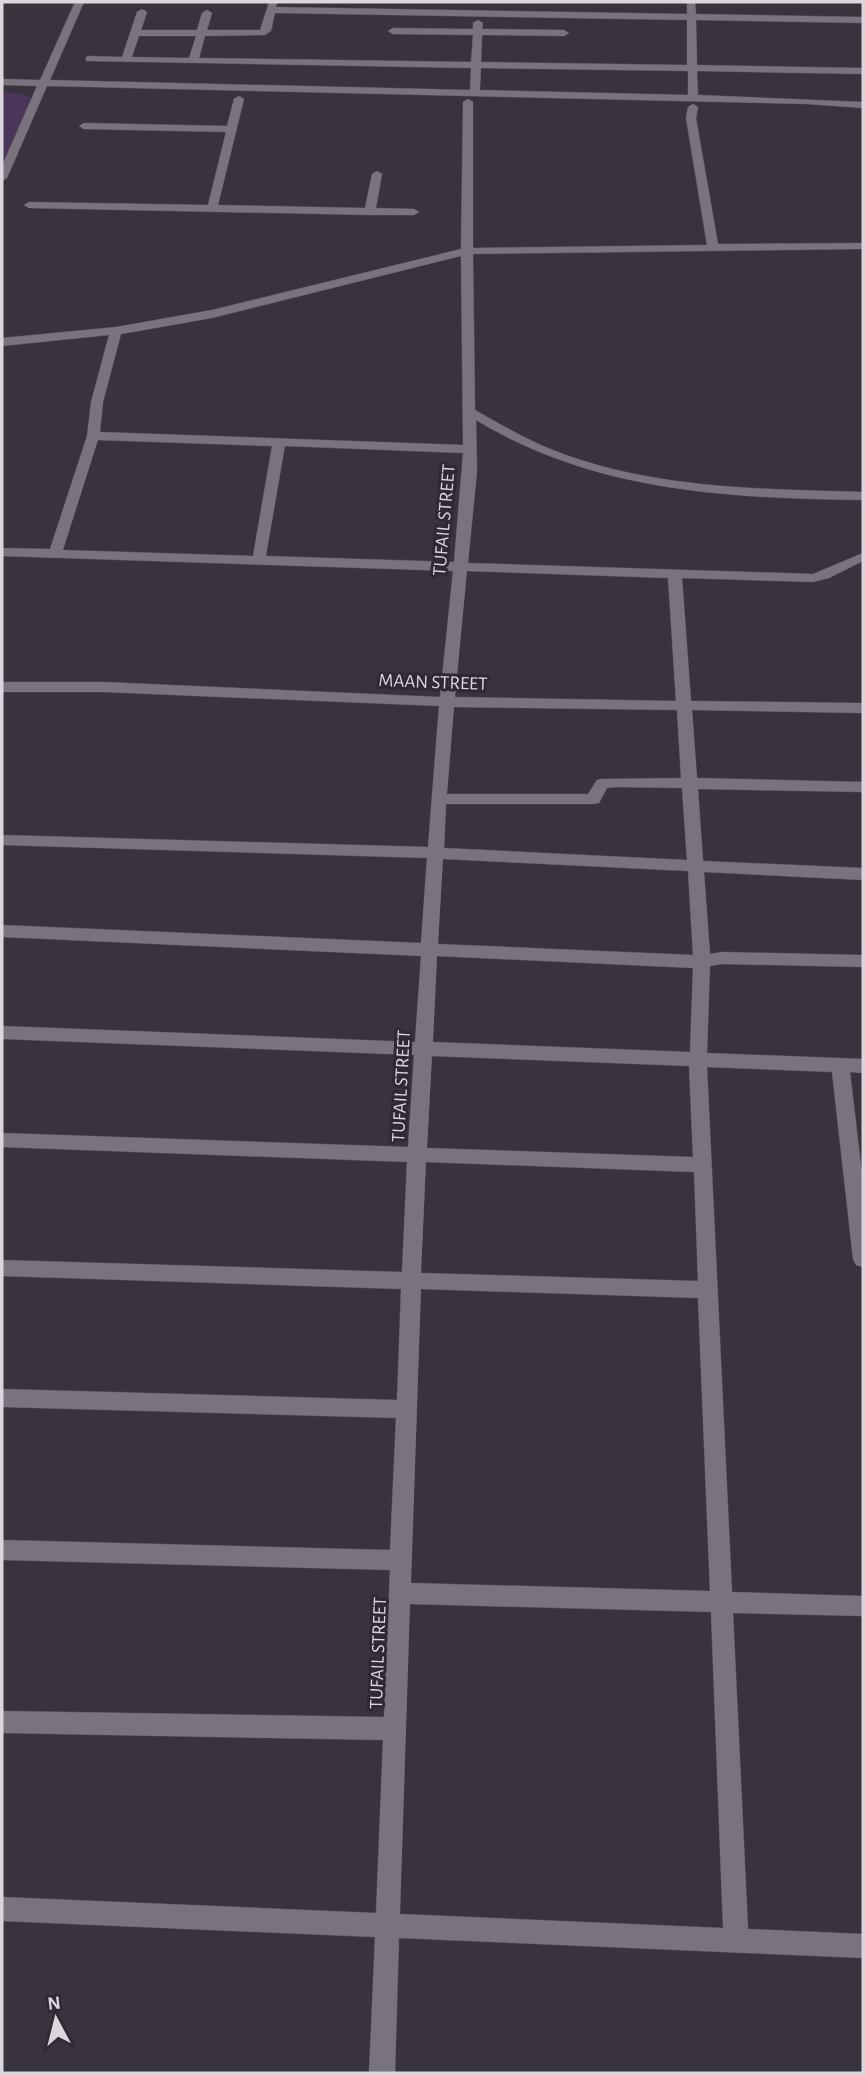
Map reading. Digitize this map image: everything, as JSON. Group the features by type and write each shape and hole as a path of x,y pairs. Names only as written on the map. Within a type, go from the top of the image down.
{"street":[{"path":"2,178 79,2"},
{"name":"TUFAIL STREET","path":"382,2073 417,1155 438,799 470,471 467,251 472,99 477,65 479,2"},
{"path":"691,2 694,17 691,118 713,249"},
{"path":"136,33 262,33 266,31 272,6 478,13 863,20"},
{"path":"126,60 142,12"},
{"path":"193,61 206,13"},
{"path":"393,31 565,33"},
{"path":"89,59 863,71"},
{"path":"2,82 42,87 239,99 472,99"},
{"path":"2,90 42,87 808,108 825,104 863,105"},
{"path":"212,209 239,99"},
{"path":"850,104 863,120"},
{"path":"84,126 232,129"},
{"path":"370,212 377,174"},
{"path":"29,205 414,212"},
{"path":"2,342 116,331 212,314 467,251 863,246"},
{"path":"55,554 93,436 97,402 116,331"},
{"path":"470,411 502,434 543,452 590,469 630,479 725,490 863,496"},
{"path":"93,436 470,449"},
{"path":"259,560 279,442"},
{"path":"2,552 813,579 822,577 838,565 863,557"},
{"path":"675,574 702,962 698,1060 736,1941"},
{"name":"MAAN STREET","path":"3,691 117,688 447,702 863,708"},
{"path":"438,799 593,799 602,785 607,783 863,787"},
{"path":"2,840 435,853 863,874"},
{"path":"2,931 702,962 722,958 863,961"},
{"path":"2,1032 863,1066"},
{"path":"840,1066 863,1259"},
{"path":"2,1140 703,1165"},
{"path":"2,1268 708,1290"},
{"path":"2,1398 407,1409"},
{"path":"2,1550 401,1560"},
{"path":"400,1593 863,1606"},
{"path":"2,1722 395,1729"},
{"path":"2,1909 863,1946"}],"shaded area":[{"path":"2,93 20,93 34,100 2,168"}]}
